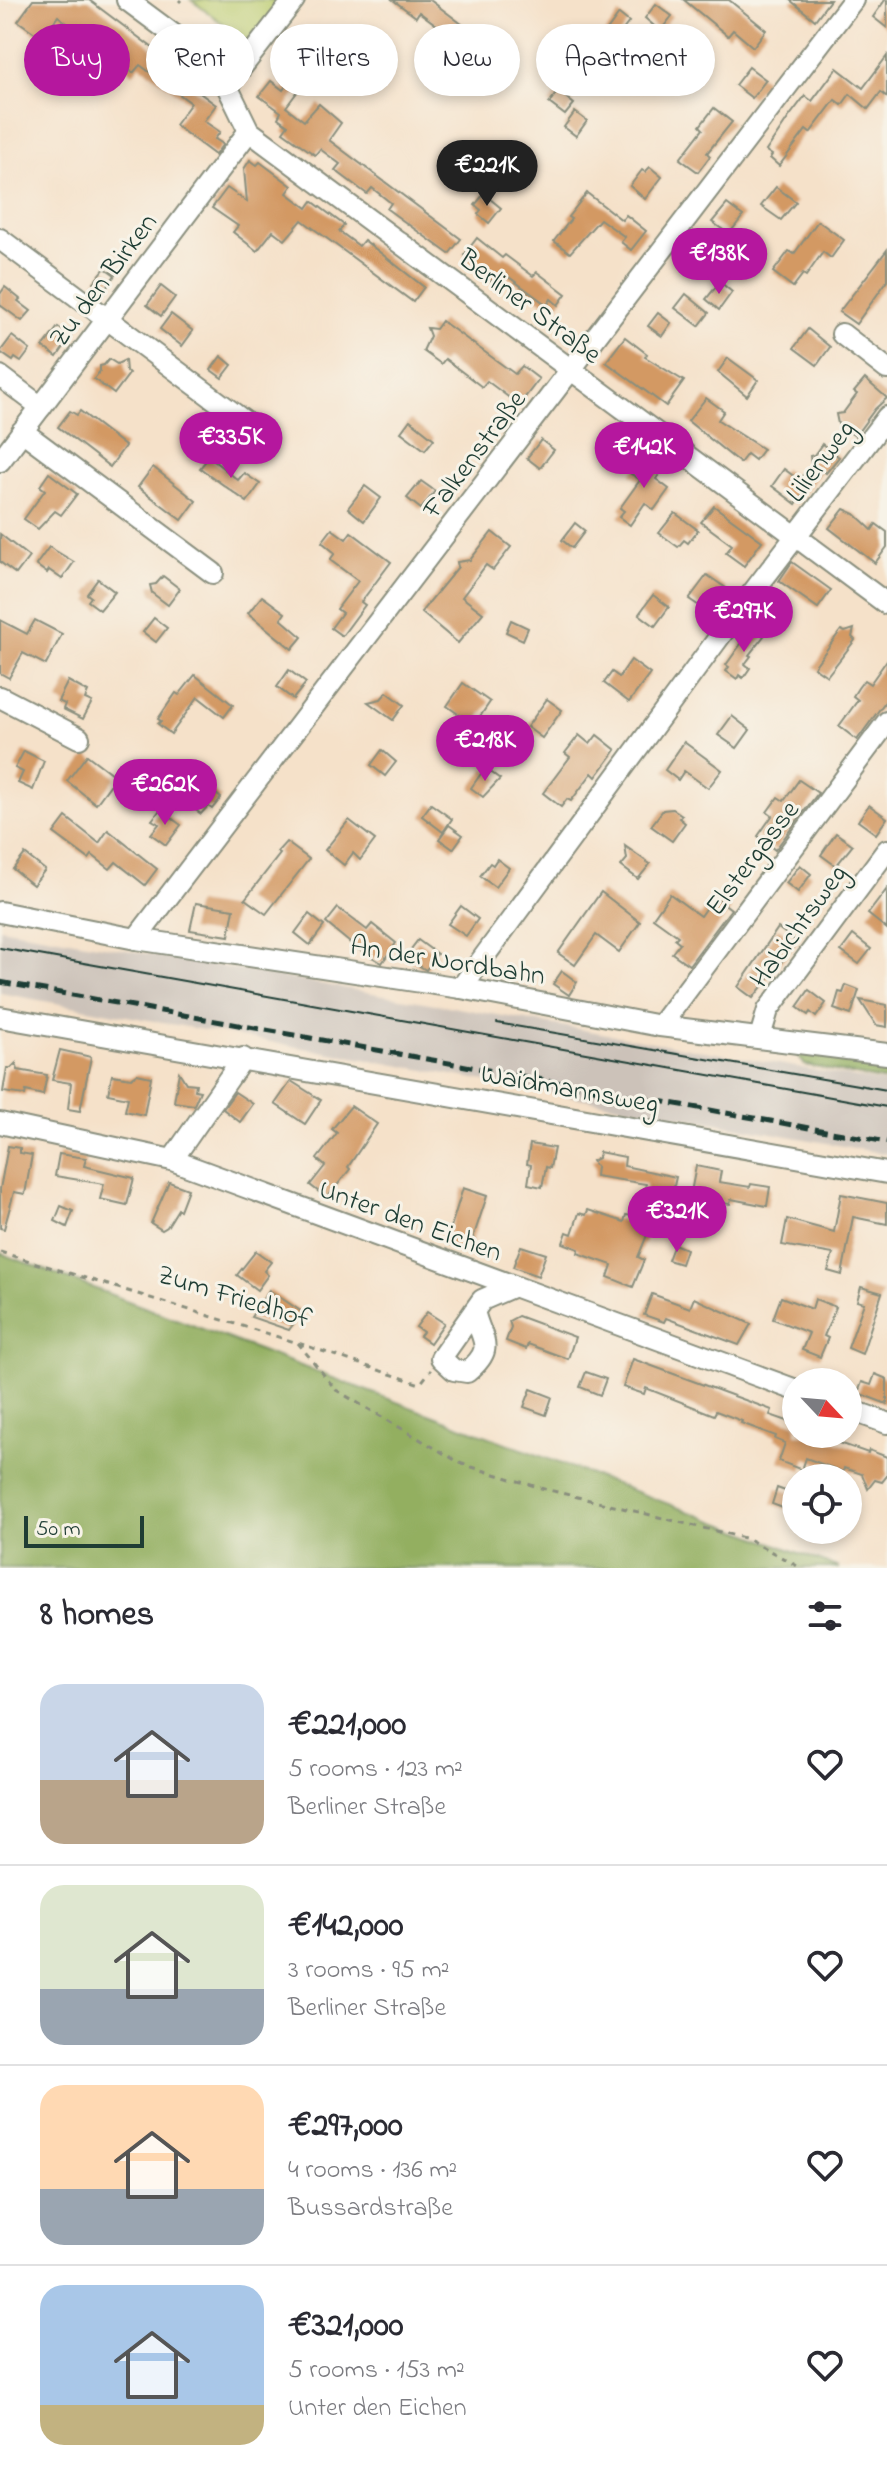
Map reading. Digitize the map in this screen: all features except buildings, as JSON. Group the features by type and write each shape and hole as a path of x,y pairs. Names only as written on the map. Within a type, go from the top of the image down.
{"street":[{"name":"Berliner Straße","path":"127,0 159,24"},
{"path":"254,51 294,0"},
{"name":"Falkenstraße","path":"136,939 853,0"},
{"name":"Berliner Straße","path":"232,96 249,131 887,604"},
{"name":"Zu den Birken","path":"0,461 249,131"},
{"path":"0,239 248,424"},
{"path":"842,334 887,369"},
{"path":"0,376 41,407"},
{"name":"Lilienweg","path":"461,988 887,417"},
{"path":"22,431 213,573"},
{"path":"0,697 79,738"},
{"name":"Elstergasse","path":"660,1026 887,722"},
{"name":"Habichtsweg","path":"760,1037 768,1010 887,850"},
{"name":"An der Nordbahn","path":"0,912 136,939 461,988 660,1026 887,1054"},
{"name":"Waidmannsweg","path":"1,1019 243,1058 887,1173"},
{"path":"172,1160 243,1058"},
{"name":"Unter den Eichen","path":"0,1123 172,1160 782,1385"},
{"path":"474,1311 487,1342 477,1364 467,1372 454,1370 441,1358 474,1311 482,1300 512,1287"},
{"path":"862,1414 887,1423"}],"path":[{"name":"Zum Friedhof","path":"0,1252 298,1343 420,1384 441,1358"},
{"path":"298,1343 336,1390 462,1464 541,1488 748,1539 801,1568"}],"shaded area":[{"path":"0,928 887,1083 887,1154 0,993"}],"green space":[{"path":"191,0 285,0 254,40 254,24 224,24"},
{"path":"805,1047 887,1062 887,1081 805,1065 798,1056"},
{"path":"0,1253 839,1568 0,1568"}],"tram line":[{"path":"0,948 887,1107"},
{"path":"497,1023 887,1090"}],"railway":[{"path":"0,982 887,1142"}]}
